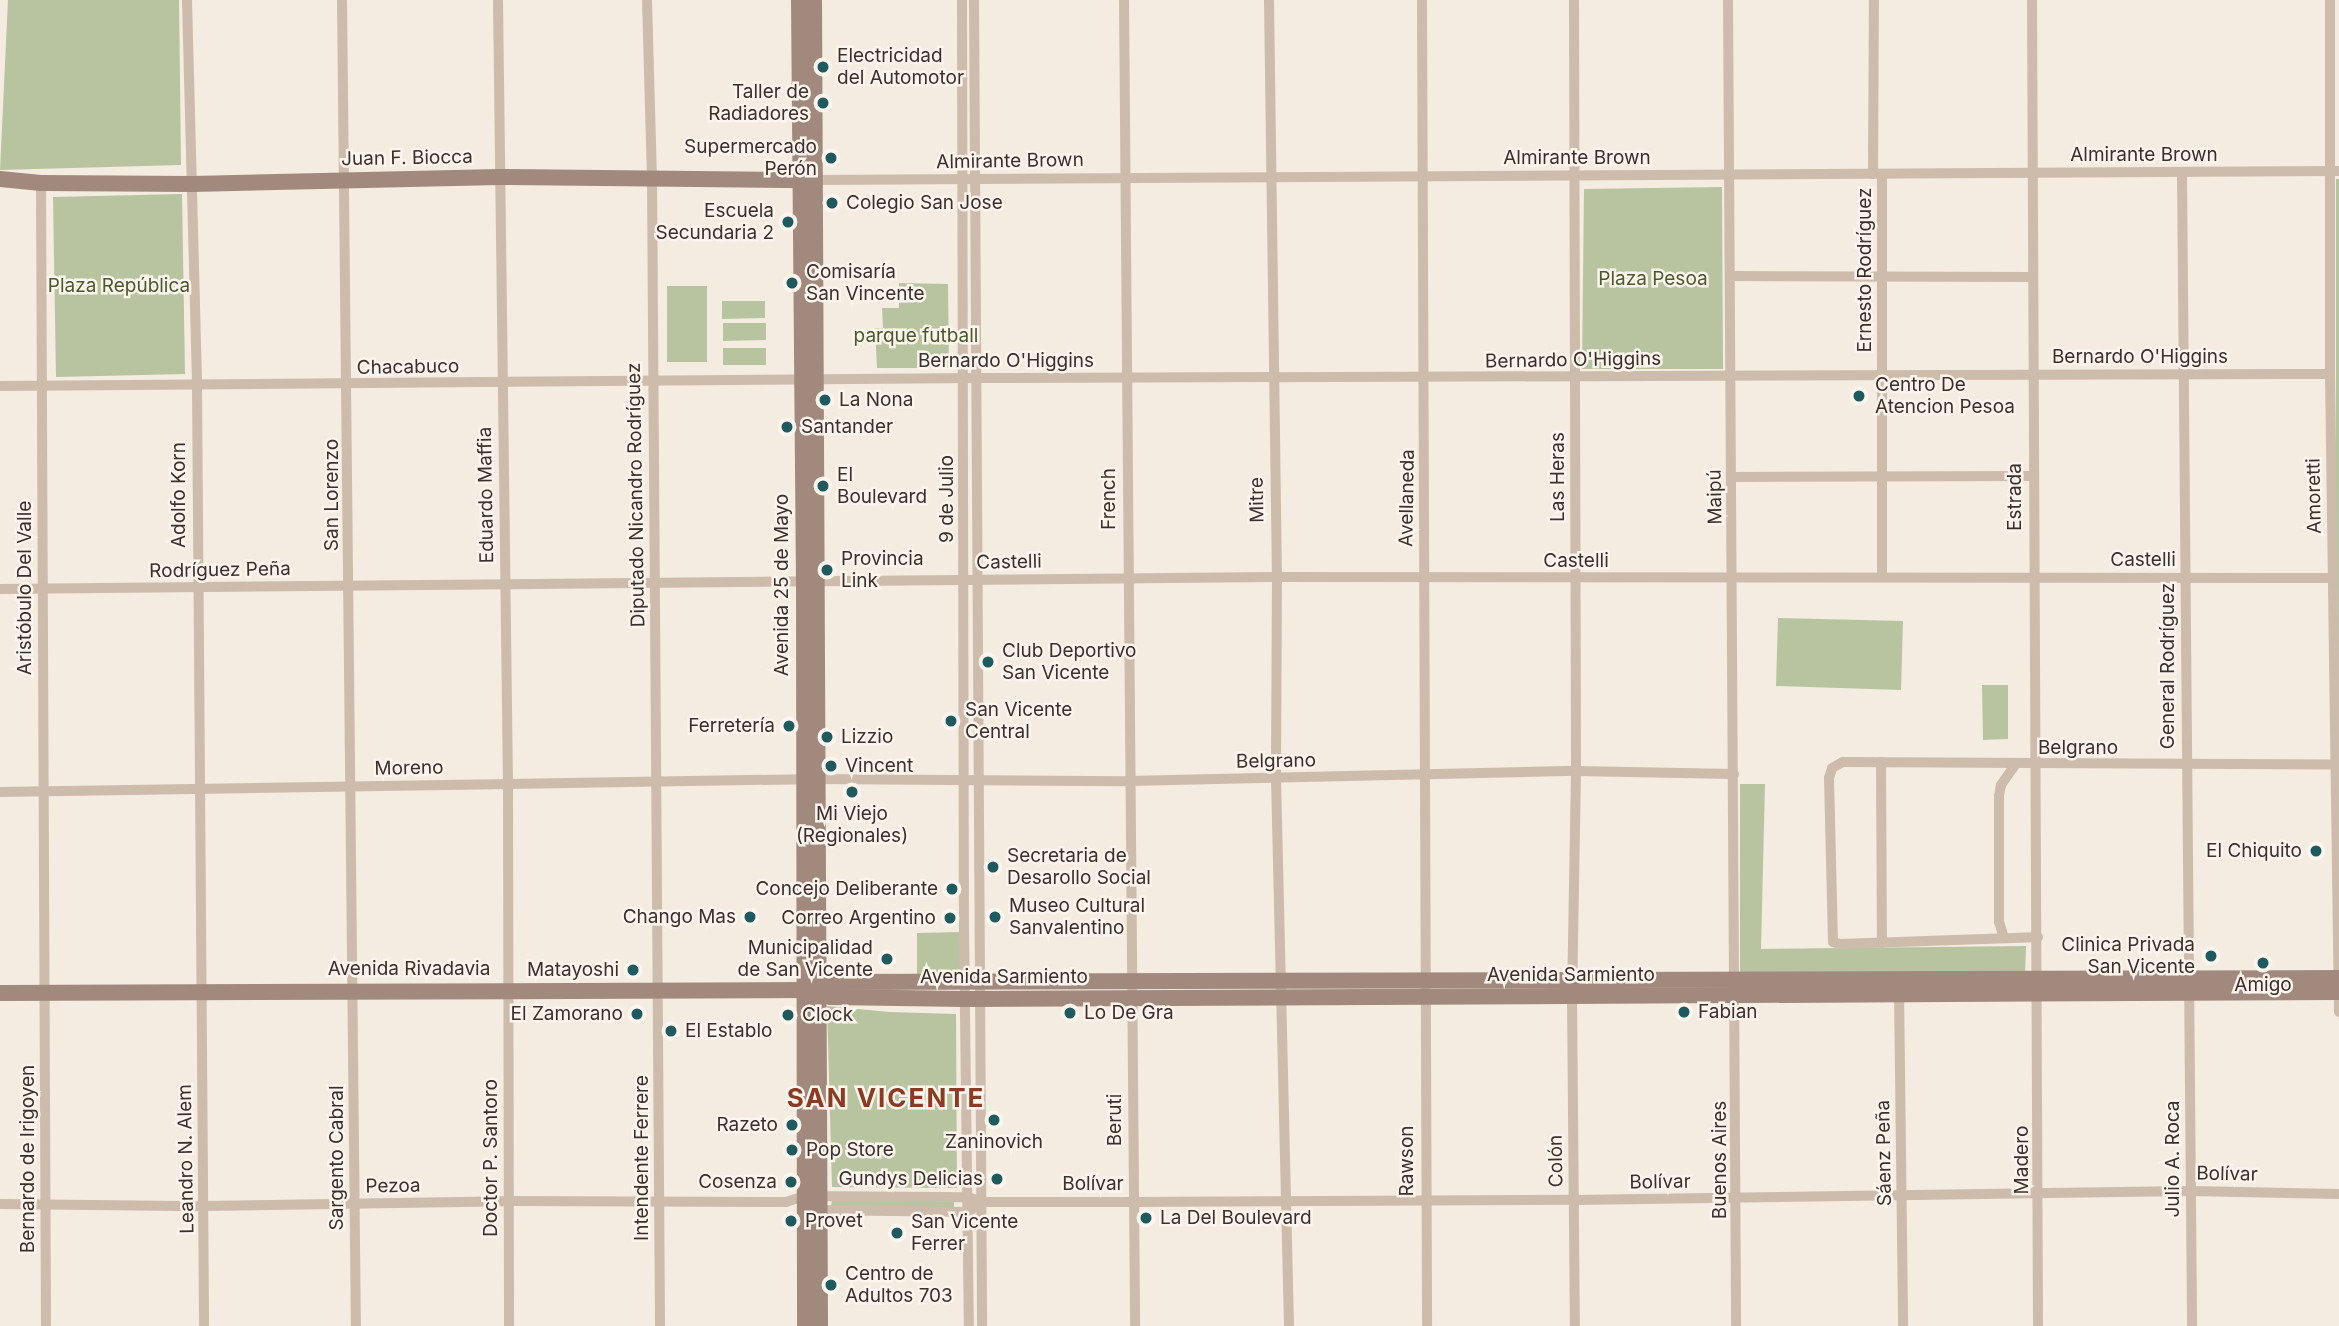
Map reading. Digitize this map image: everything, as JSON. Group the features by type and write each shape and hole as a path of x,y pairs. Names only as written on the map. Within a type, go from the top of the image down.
{"main road":[{"path":"799,0 808,179"},
{"path":"808,179 814,0"},
{"name":"Juan F. Biocca","path":"0,179 41,183 192,184 499,177 808,179"},
{"name":"Avenida 25 de Mayo","path":"808,179 813,1203"},
{"name":"Avenida Sarmiento","path":"2191,986 2339,978"},
{"name":"Avenida Sarmiento","path":"811,990 830,997 973,991 1131,990 1281,982 1425,989 2191,986 2339,992"},
{"name":"Avenida Rivadavia","path":"0,993 354,989 811,990"},
{"name":"Avenida Sarmiento","path":"1131,990 1282,999 1425,989"},
{"path":"805,1326 813,1203"},
{"path":"813,1203 820,1326"}],"street":[{"name":"Adolfo Korn","path":"187,0 197,384 201,991"},
{"name":"San Lorenzo","path":"342,0 354,989"},
{"name":"Eduardo Maffia","path":"498,0 508,990"},
{"name":"Diputado Nicandro Rodríguez","path":"647,0 652,178 659,990"},
{"name":"9 de Julio","path":"962,0 965,782 973,991"},
{"name":"9 de Julio","path":"973,991 978,781 974,0"},
{"name":"French","path":"1124,0 1131,990"},
{"name":"Mitre","path":"1269,0 1276,778 1289,1326"},
{"name":"Avellaneda","path":"1422,0 1426,378 1425,989"},
{"name":"Las Heras","path":"1572,989 1576,771 1574,0"},
{"name":"Maipú","path":"1728,0 1736,987"},
{"name":"Ernesto Rodríguez","path":"1874,0 1884,478 1882,576"},
{"name":"Estrada","path":"2032,0 2032,578 2037,765 2038,986"},
{"name":"Amoretti","path":"2330,0 2334,171 2330,374 2339,1012"},
{"name":"Almirante Brown","path":"808,179 2334,171"},
{"name":"General Rodríguez","path":"2182,172 2186,766 2191,986"},
{"name":"Aristóbulo Del Valle","path":"41,183 45,992"},
{"path":"1731,276 2031,277"},
{"name":"Bernardo O'Higgins","path":"809,381 964,378 1575,379 1732,374 2330,374"},
{"name":"Chacabuco","path":"0,386 809,381"},
{"path":"1732,477 2032,476"},
{"name":"Castelli","path":"811,581 1276,577 2333,578"},
{"name":"Rodríguez Peña","path":"0,589 655,585 811,581"},
{"path":"1881,762 1882,943 2038,937"},
{"name":"Belgrano","path":"1882,943 1833,942 1829,778 1837,763 2336,765"},
{"path":"2004,938 1999,922 1999,796 2001,785 2015,765"},
{"name":"Belgrano","path":"811,779 1128,781 1576,771 1734,774"},
{"name":"Moreno","path":"0,792 811,779"},
{"name":"Madero","path":"2038,986 2038,1326"},
{"name":"Julio A. Roca","path":"2191,986 2192,1326"},
{"name":"Buenos Aires","path":"1736,987 1736,1326"},
{"name":"Sáenz Peña","path":"1899,987 1903,1326"},
{"name":"Sargento Cabral","path":"354,989 356,1326"},
{"name":"Rawson","path":"1425,989 1427,1326"},
{"name":"Colón","path":"1572,989 1575,1326"},
{"name":"Doctor P. Santoro","path":"508,990 509,1326"},
{"name":"Intendente Ferrere","path":"659,990 660,1326"},
{"name":"Beruti","path":"1131,990 1135,1326"},
{"name":"Leandro N. Alem","path":"201,991 204,1326"},
{"path":"969,1326 968,1197 973,991"},
{"path":"973,991 981,1202 982,1326"},
{"name":"Bernardo de Irigoyen","path":"45,992 47,1326"},
{"name":"Bolívar","path":"813,1203 968,1197 981,1202 1133,1202 1574,1200 2190,1191 2339,1194"},
{"name":"Pezoa","path":"0,1204 204,1206 508,1201 786,1202"},
{"name":"Bolívar","path":"786,1202 968,1212"},
{"path":"968,1212 981,1202"}],"green space":[{"path":"8,0 179,0 181,165 0,170"},
{"path":"2336,179 2339,179 2339,861 2336,765"},
{"name":"Plaza Pesoa","path":"1722,187 1723,369 1582,369 1584,189"},
{"name":"Plaza República","path":"182,194 185,374 56,377 53,197"},
{"name":"parque futball","path":"899,283 948,284 949,368 877,368 875,328 883,328 882,308 899,308"},
{"path":"667,286 707,286 707,362 667,362"},
{"path":"722,301 765,301 765,318 722,319"},
{"path":"723,323 766,323 766,340 723,341"},
{"path":"723,348 766,348 766,365 723,365"},
{"path":"1778,618 1903,621 1901,690 1776,686"},
{"path":"1982,685 2008,685 2008,739 1983,740"},
{"path":"1740,784 1765,784 1761,949 2026,946 2025,974 1740,976"},
{"path":"960,932 961,977 917,978 917,933"},
{"path":"827,1006 889,1012 956,1014 957,1188 832,1187"},
{"path":"832,1199 954,1200 954,1208 831,1207"}],"place":[{"name":"Electricidad del Automotor","path":"823,67"},
{"name":"Taller de Radiadores","path":"823,103"},
{"name":"Supermercado Perón","path":"831,158"},
{"name":"Colegio San Jose","path":"832,203"},
{"name":"Escuela Secundaria 2","path":"788,222"},
{"name":"Comisaría San Vincente","path":"792,283"},
{"name":"Centro De Atencion Pesoa","path":"1859,396"},
{"name":"La Nona","path":"825,400"},
{"name":"Santander","path":"787,427"},
{"name":"El Boulevard","path":"823,486"},
{"name":"Provincia Link","path":"827,570"},
{"name":"Club Deportivo San Vicente","path":"988,662"},
{"name":"San Vicente Central","path":"951,721"},
{"name":"Ferretería","path":"789,726"},
{"name":"Lizzio","path":"827,737"},
{"name":"Vincent","path":"831,766"},
{"name":"Mi Viejo (Regionales)","path":"852,792"},
{"name":"El Chiquito","path":"2316,851"},
{"name":"Secretaria de Desarollo Social","path":"993,867"},
{"name":"Concejo Deliberante","path":"952,889"},
{"name":"Chango Mas","path":"750,917"},
{"name":"Museo Cultural Sanvalentino","path":"995,917"},
{"name":"Correo Argentino","path":"950,918"},
{"name":"Clinica Privada San Vicente","path":"2211,956"},
{"name":"Municipalidad de San Vicente","path":"887,959"},
{"name":"Amigo","path":"2263,963"},
{"name":"Matayoshi","path":"633,970"},
{"name":"Fabian","path":"1684,1012"},
{"name":"Lo De Gra","path":"1070,1013"},
{"name":"El Zamorano","path":"637,1014"},
{"name":"Clock","path":"788,1015"},
{"name":"El Establo","path":"671,1031"},
{"name":"Zaninovich","path":"994,1120"},
{"name":"Razeto","path":"792,1125"},
{"name":"Pop Store","path":"792,1150"},
{"name":"Gundys Delicias","path":"997,1179"},
{"name":"Cosenza","path":"791,1182"},
{"name":"La Del Boulevard","path":"1146,1218"},
{"name":"Provet","path":"791,1221"},
{"name":"San Vicente Ferrer","path":"897,1233"},
{"name":"Centro de Adultos 703","path":"831,1285"}],"district":[{"name":"SAN VICENTE","path":"886,1098"}]}
